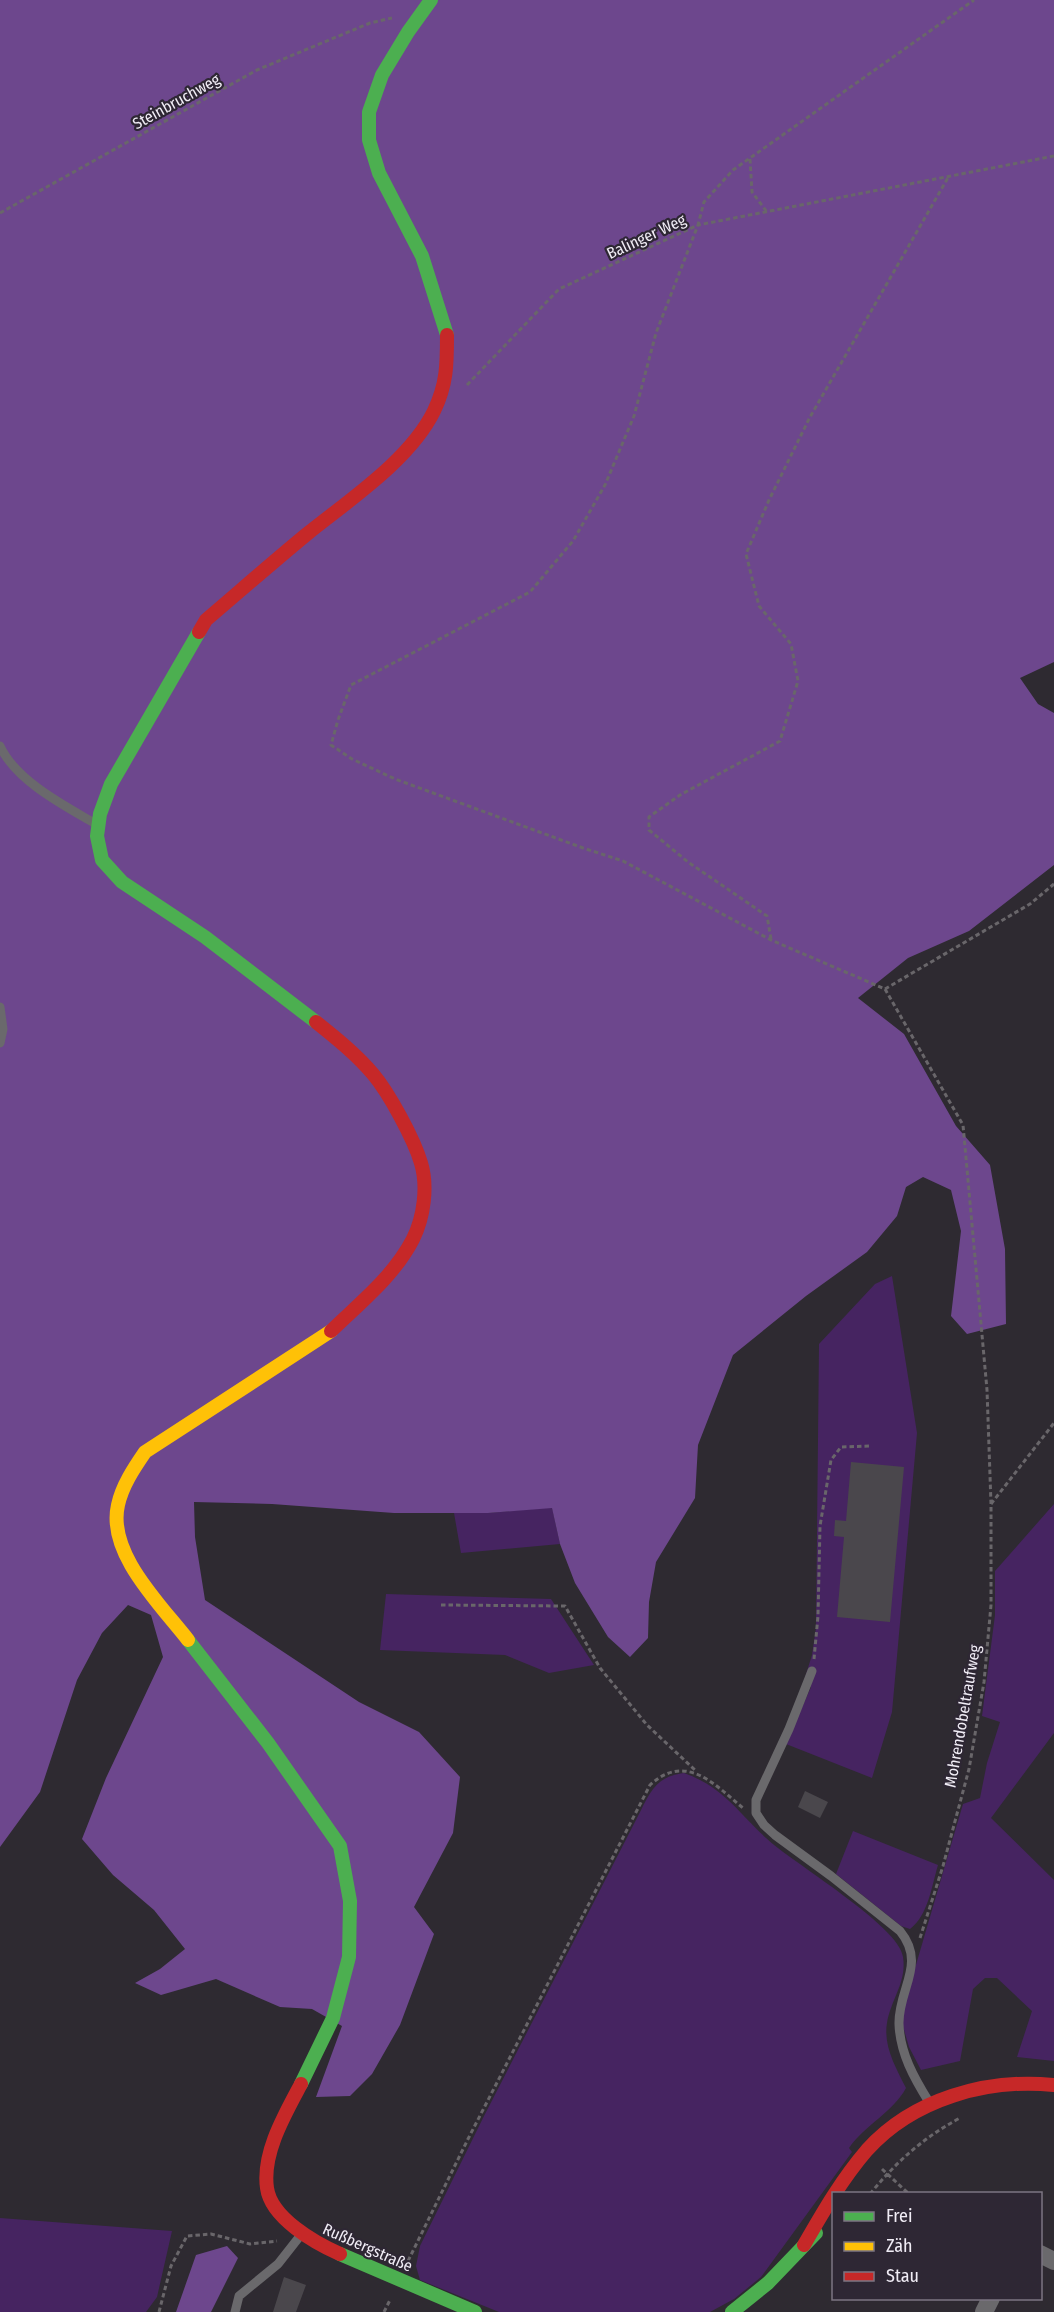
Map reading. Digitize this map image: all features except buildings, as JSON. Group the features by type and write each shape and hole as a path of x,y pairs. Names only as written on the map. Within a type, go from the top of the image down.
{"street":[{"path":"98,826 111,784 206,620 306,535 377,479 418,436 434,411 447,375 447,332 422,256 379,173 369,140 369,112 382,75 431,0"},
{"name":"Rußbergstraße","path":"98,826 97,837 102,860 122,882 205,937 269,985 345,1045 374,1075 396,1108 421,1163 424,1189 422,1216 414,1238 395,1269 327,1335 145,1452 128,1478 116,1506 118,1537 130,1565 268,1743 340,1846 350,1901 349,1957 333,2018 290,2105 269,2156 267,2189 274,2208 302,2234 333,2251 475,2312"},
{"path":"834,2192 865,2152 905,2117 977,2089 1020,2083 1054,2085"},
{"path":"915,2129 933,2108"},
{"path":"804,2245 832,2196"},
{"path":"732,2312 768,2283 832,2216"}],"lane":[{"path":"0,746 4,755 36,788 98,826"},
{"path":"0,1007 3,1029 0,1043"},
{"path":"812,1671 789,1729 756,1800 756,1813 764,1825 900,1931 907,1940 912,1956 899,2022 901,2038 911,2071 933,2108"},
{"path":"235,2312 239,2296 278,2264 302,2234"}],"path":[{"name":"Balinger Weg","path":"460,393 559,289 698,225 704,202 733,170 974,0"},
{"name":"Steinbruchweg","path":"0,213 257,70 370,23"},
{"path":"1054,156 698,225 656,333 634,416 605,485 573,541 530,592 351,685 331,745 352,759 394,779 623,861 771,940 885,989 1030,904 1054,884"},
{"path":"750,158 752,192 767,212"},
{"path":"771,940 767,916 688,862 649,830 649,817 680,795 780,741 798,681 791,644 759,606 746,554 769,500 810,417 949,176"},
{"name":"Mohrendobeltraufweg","path":"885,989 963,1125 983,1336 991,1504 991,1605 982,1693 969,1769 943,1866 912,1956"},
{"path":"991,1504 1054,1423"},
{"path":"812,1671 818,1616 820,1526 831,1460 841,1447 869,1446"},
{"path":"441,1605 565,1606 600,1668 647,1725 697,1773 764,1825"},
{"path":"400,2280 468,2139 650,1785 662,1774 681,1770 697,1773"},
{"path":"871,2192 887,2174 933,2134 967,2115"},
{"path":"882,2169 908,2192"},
{"path":"159,2312 171,2266 187,2235 211,2234 249,2244 273,2242 302,2234"},
{"path":"384,2312 394,2293"}],"shaded area":[{"path":"0,0 1054,0 1054,662 1020,678 1038,704 1054,713 1054,865 969,931 908,958 858,998 904,1034 956,1126 990,1165 1005,1249 1006,1324 967,1334 951,1316 961,1231 951,1190 923,1177 906,1187 897,1216 867,1252 806,1296 733,1355 698,1445 695,1498 656,1562 649,1602 648,1638 630,1657 608,1637 575,1583 560,1544 552,1508 488,1513 394,1513 272,1504 194,1502 195,1537 205,1600 359,1702 419,1732 460,1777 453,1833 414,1907 434,1934 400,2025 372,2074 350,2096 316,2097 342,2026 312,2009 280,2007 216,1979 161,1995 135,1983 160,1969 185,1949 154,1910 113,1875 82,1839 106,1778 163,1657 151,1615 128,1605 102,1633 77,1680 40,1792 0,1847"},
{"path":"892,1276 917,1433 892,1712 872,1778 786,1744 811,1687 803,1684 812,1655 816,1628 819,1344 875,1284"},
{"path":"1054,1504 1054,1733 991,1818 1054,1880 1054,2061 1017,2057 1032,2011 997,1978 985,1978 973,1989 960,2061 921,2070 909,2047 902,2023 906,1999 963,1804 980,1798 987,1763 1000,1722 982,1716 995,1615 995,1571"},
{"path":"552,1507 560,1544 461,1553 454,1513 488,1513"},
{"path":"386,1594 551,1599 594,1665 549,1673 505,1655 380,1650"},
{"path":"684,1773 709,1785 729,1801 766,1838 865,1912 897,1944 903,1957 903,1974 889,2014 886,2032 891,2057 906,2088 894,2104 849,2148 852,2152 761,2277 734,2299 710,2312 499,2312 420,2280 416,2266 420,2246 646,1801 659,1782"},
{"path":"853,1831 938,1865 925,1908 910,1929 901,1926 836,1874"},
{"path":"0,2218 172,2231 157,2297 146,2312 0,2312"},
{"path":"227,2246 238,2258 211,2312 176,2312 196,2255"}],"traffic: fast":[{"path":"431,0 382,75 369,112 369,140 379,173 422,256 447,335"},
{"path":"199,632 111,784 100,814 97,836 102,860 122,882 205,937 316,1022"},
{"path":"188,1640 268,1743 340,1846 350,1901 349,1957 333,2018 301,2084"},
{"path":"732,2312 768,2283 816,2233"},
{"path":"340,2254 475,2312"}],"traffic: slow":[{"path":"188,1640 138,1577 120,1541 117,1523 118,1505 125,1484 145,1452 331,1331"}],"traffic: jam":[{"path":"199,632 206,620 377,478 410,446 434,411 442,392 447,335"},
{"path":"316,1022 353,1053 379,1082 413,1142 421,1163 424,1181 424,1201 420,1221 405,1252 376,1288 331,1331"},
{"path":"301,2084 271,2148 266,2175 267,2188 270,2199 285,2219 307,2236 340,2254"},
{"path":"836,2192 867,2150 885,2132 906,2117 929,2105 978,2089 1003,2085 1054,2085"},
{"path":"804,2245 832,2198"}]}
